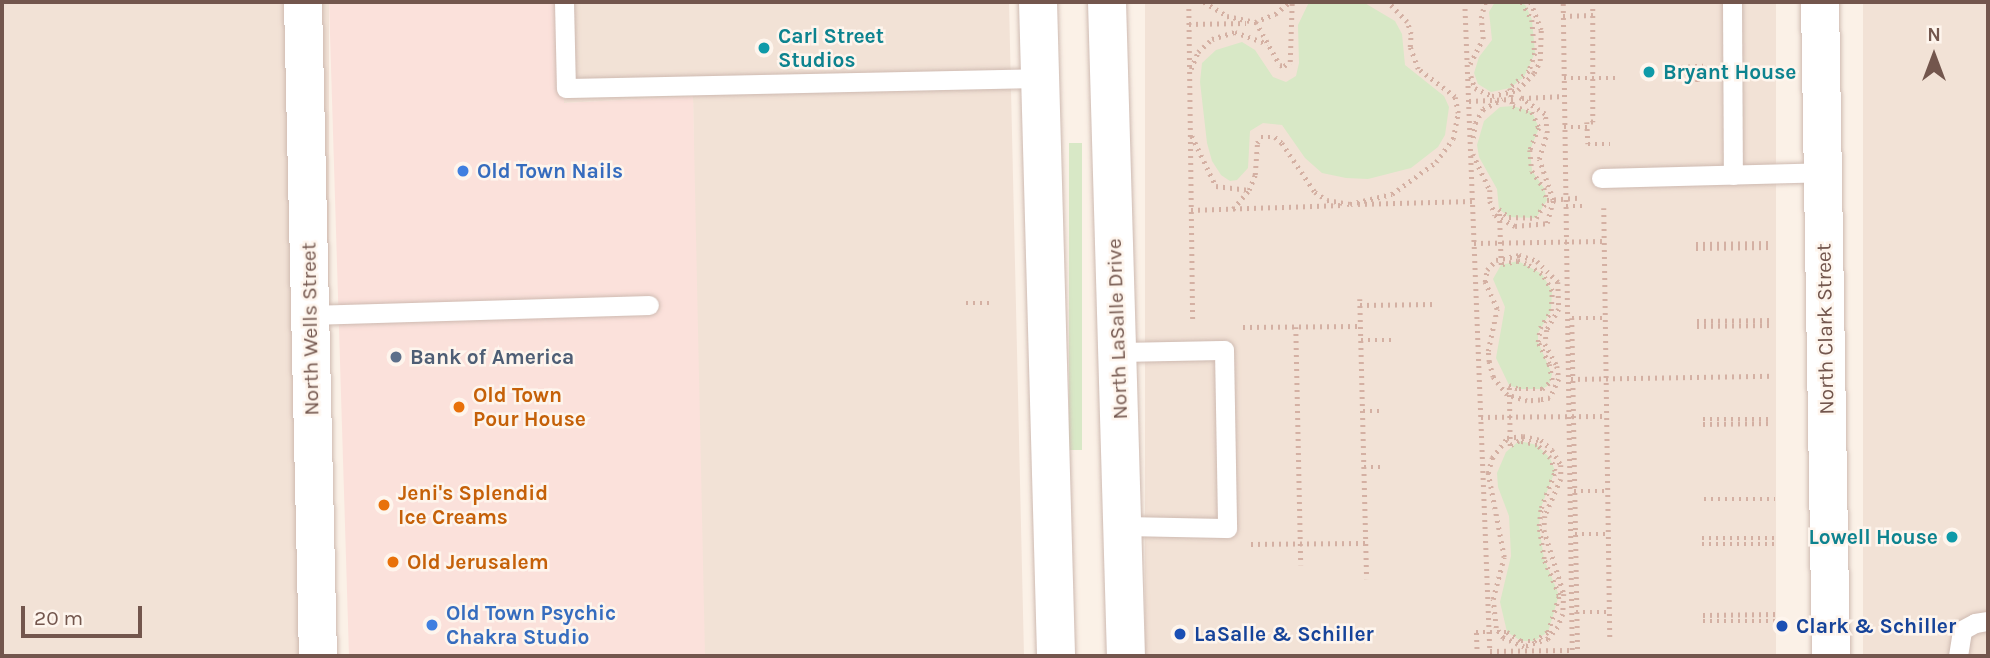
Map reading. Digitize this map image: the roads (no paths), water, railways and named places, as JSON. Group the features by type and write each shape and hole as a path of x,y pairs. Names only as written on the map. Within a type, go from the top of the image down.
{"main road":[{"name":"North Wells Street","path":"303,2 318,656"},
{"path":"1038,2 1056,656"},
{"name":"North LaSalle Drive","path":"1107,2 1126,656"},
{"name":"North Clark Street","path":"1820,2 1831,656"}],"lane":[{"path":"564,2 566,88 1040,78"},
{"path":"1731,2 1733,175"},
{"path":"1606,184 1823,172"},
{"path":"310,315 649,305"},
{"path":"1118,352 1224,350 1227,528 1122,526"},
{"path":"1958,656 1962,631 1975,623 1988,621"}],"place":[{"name":"Carl Street Studios","path":"764,48"},
{"name":"Bryant House","path":"1649,72"},
{"name":"Old Town Nails","path":"463,171"},
{"name":"Bank of America","path":"396,357"},
{"name":"Old Town Pour House","path":"459,407"},
{"name":"Jeni's Splendid Ice Creams","path":"384,505"},
{"name":"Lowell House","path":"1952,537"},
{"name":"Old Jerusalem","path":"393,562"},
{"name":"Old Town Psychic Chakra Studio","path":"432,625"},
{"name":"Clark & Schiller","path":"1782,626"},
{"name":"LaSalle & Schiller","path":"1180,634"}]}
